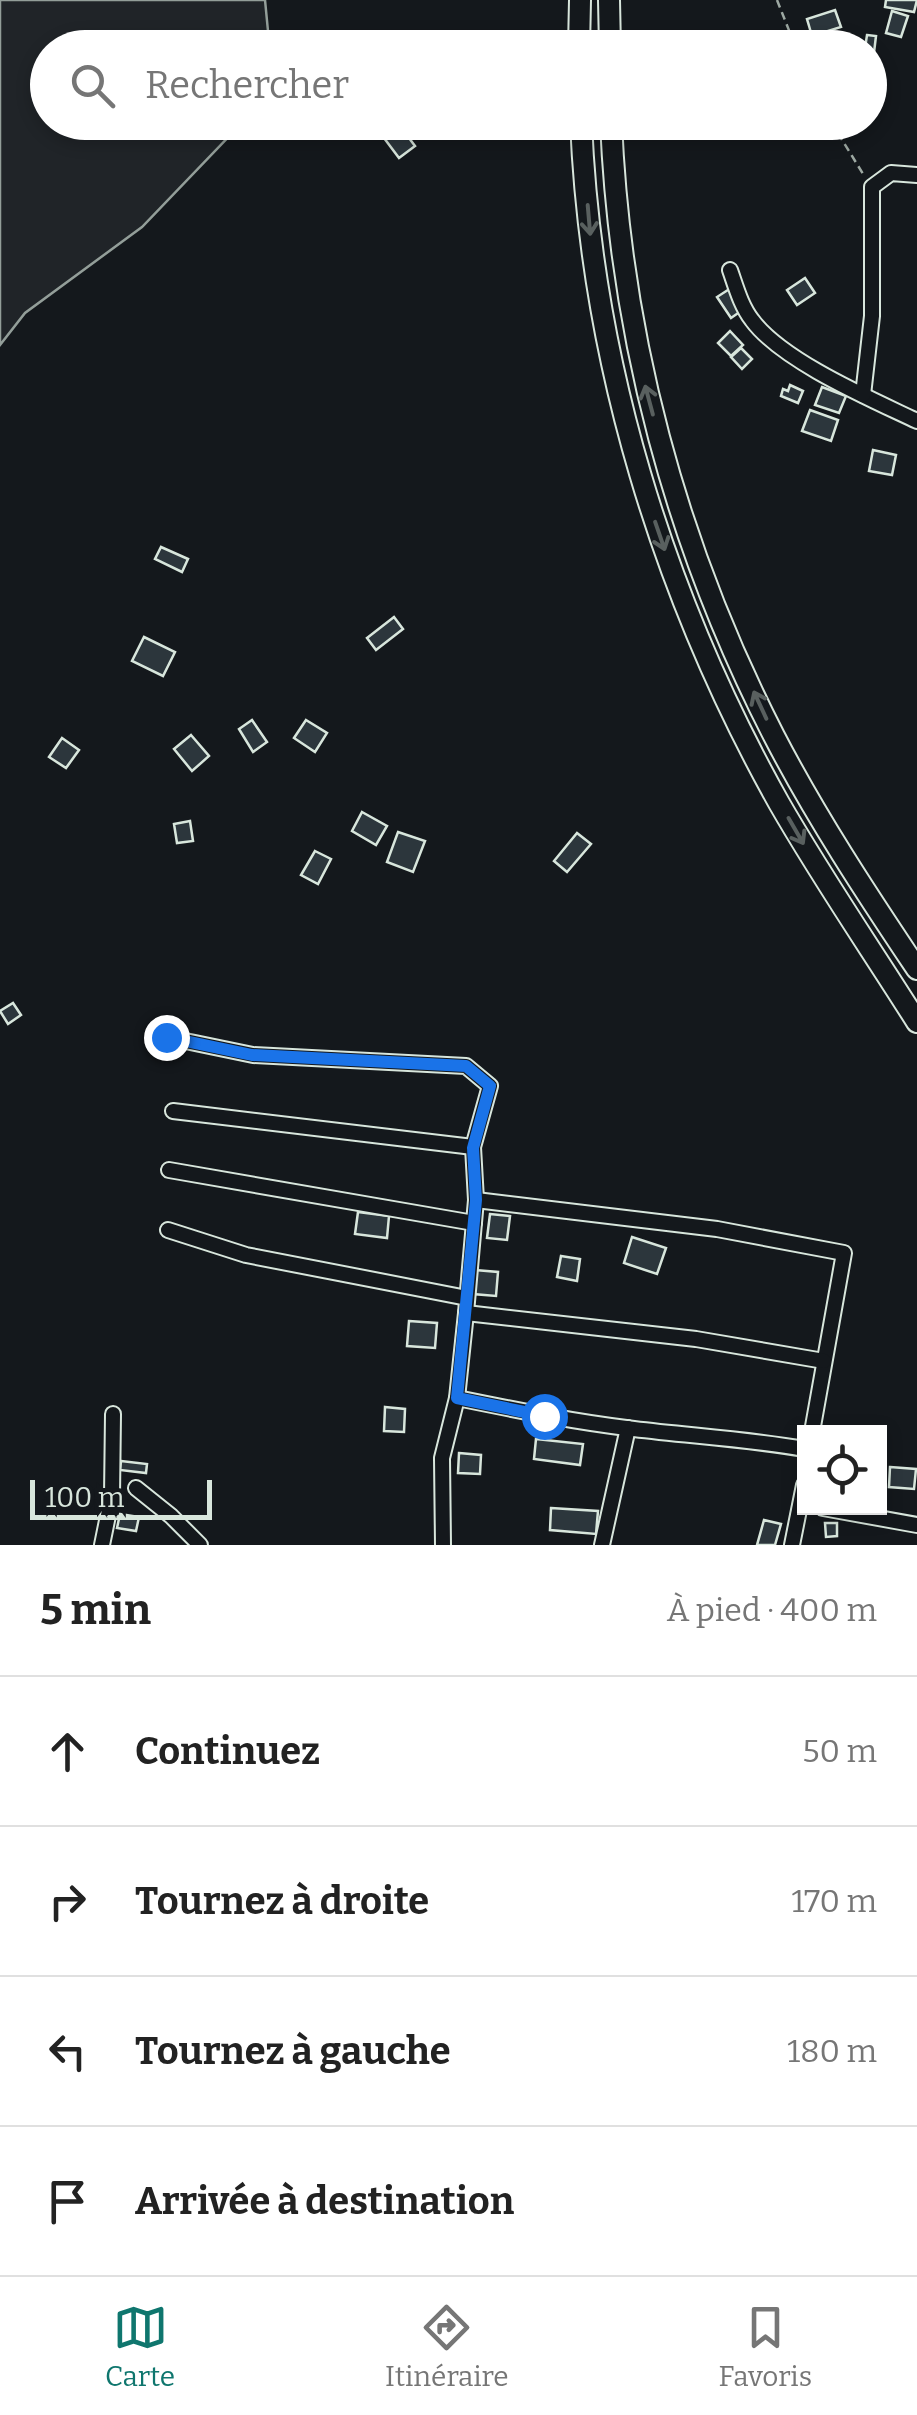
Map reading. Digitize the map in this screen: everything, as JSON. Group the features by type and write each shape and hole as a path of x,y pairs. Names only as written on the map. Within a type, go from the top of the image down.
{"highway":[{"path":"579,30 580,0"},
{"path":"609,0 610,30"},
{"path":"582,140 591,245 608,344 651,510 678,588 779,802 917,1022"},
{"path":"613,140 614,189 629,306 644,380 695,555 773,734 824,825 917,969"}],"street":[{"path":"863,394 872,316 872,187 891,173 917,174"},
{"path":"730,270 744,306 762,332 805,362 917,422"},
{"path":"166,1037 252,1055 466,1066 490,1086 473,1148 476,1200 457,1398 442,1458 443,1545"},
{"path":"174,1111 473,1148"},
{"path":"169,1170 474,1223"},
{"path":"476,1200 717,1229 844,1254 813,1425"},
{"path":"168,1230 246,1255 466,1306 824,1361"},
{"path":"457,1398 544,1416 745,1438 797,1448"},
{"path":"102,1545 112,1496 113,1414"},
{"path":"602,1545 628,1428"},
{"path":"136,1488 200,1545"},
{"path":"792,1545 800,1515"},
{"path":"862,1515 917,1525"}],"path":[{"path":"776,0 788,30"},
{"path":"842,140 872,187"}],"shaded area":[{"path":"0,0 265,0 268,30 30,30 30,140 225,140 142,227 25,313 0,345"}],"building":[{"path":"886,0 917,0 914,12 885,7"},
{"path":"835,10 841,27 810,30 807,19"},
{"path":"892,11 908,16 901,37 887,30"},
{"path":"386,140 410,140 415,146 399,158"},
{"path":"805,278 815,293 797,305 787,290"},
{"path":"731,288 744,309 731,318 717,297"},
{"path":"730,331 743,345 731,356 718,343"},
{"path":"741,348 752,359 742,369 731,357"},
{"path":"790,385 803,391 798,403 781,396"},
{"path":"822,387 846,396 839,413 815,405"},
{"path":"810,410 838,420 831,441 802,431"},
{"path":"873,450 896,455 892,475 869,471"},
{"path":"161,547 188,559 182,572 155,559"},
{"path":"394,617 403,629 376,650 367,638"},
{"path":"144,637 175,652 163,676 132,661"},
{"path":"252,720 267,742 253,752 239,729"},
{"path":"306,720 327,733 315,752 294,738"},
{"path":"191,735 209,756 192,771 174,749"},
{"path":"62,738 79,750 66,768 49,757"},
{"path":"362,812 387,826 376,845 352,831"},
{"path":"190,821 193,841 177,843 174,824"},
{"path":"398,832 425,841 413,872 387,862"},
{"path":"577,833 591,844 567,872 554,861"},
{"path":"315,851 331,859 318,884 301,875"},
{"path":"13,1003 21,1015 8,1024 0,1011"},
{"path":"358,1212 389,1216 387,1238 355,1234"},
{"path":"490,1214 510,1216 507,1240 487,1238"},
{"path":"632,1237 666,1248 657,1274 624,1263"},
{"path":"561,1256 580,1259 577,1281 557,1277"},
{"path":"475,1270 498,1272 496,1296 473,1294"},
{"path":"409,1321 437,1323 435,1348 407,1346"},
{"path":"385,1407 405,1409 404,1432 384,1431"},
{"path":"536,1439 583,1444 580,1465 534,1459"},
{"path":"459,1453 481,1455 480,1474 458,1473"},
{"path":"121,1461 147,1464 146,1473 120,1470"},
{"path":"890,1467 916,1469 914,1489 889,1487"},
{"path":"551,1508 598,1511 596,1534 550,1530"},
{"path":"120,1514 139,1517 136,1531 117,1528"},
{"path":"764,1520 781,1524 775,1545 757,1545"},
{"path":"825,1523 837,1523 837,1536 826,1537"}],"route":[{"path":"166,1037 252,1055 466,1066 490,1086 473,1148 476,1200 457,1398 544,1416"}]}
